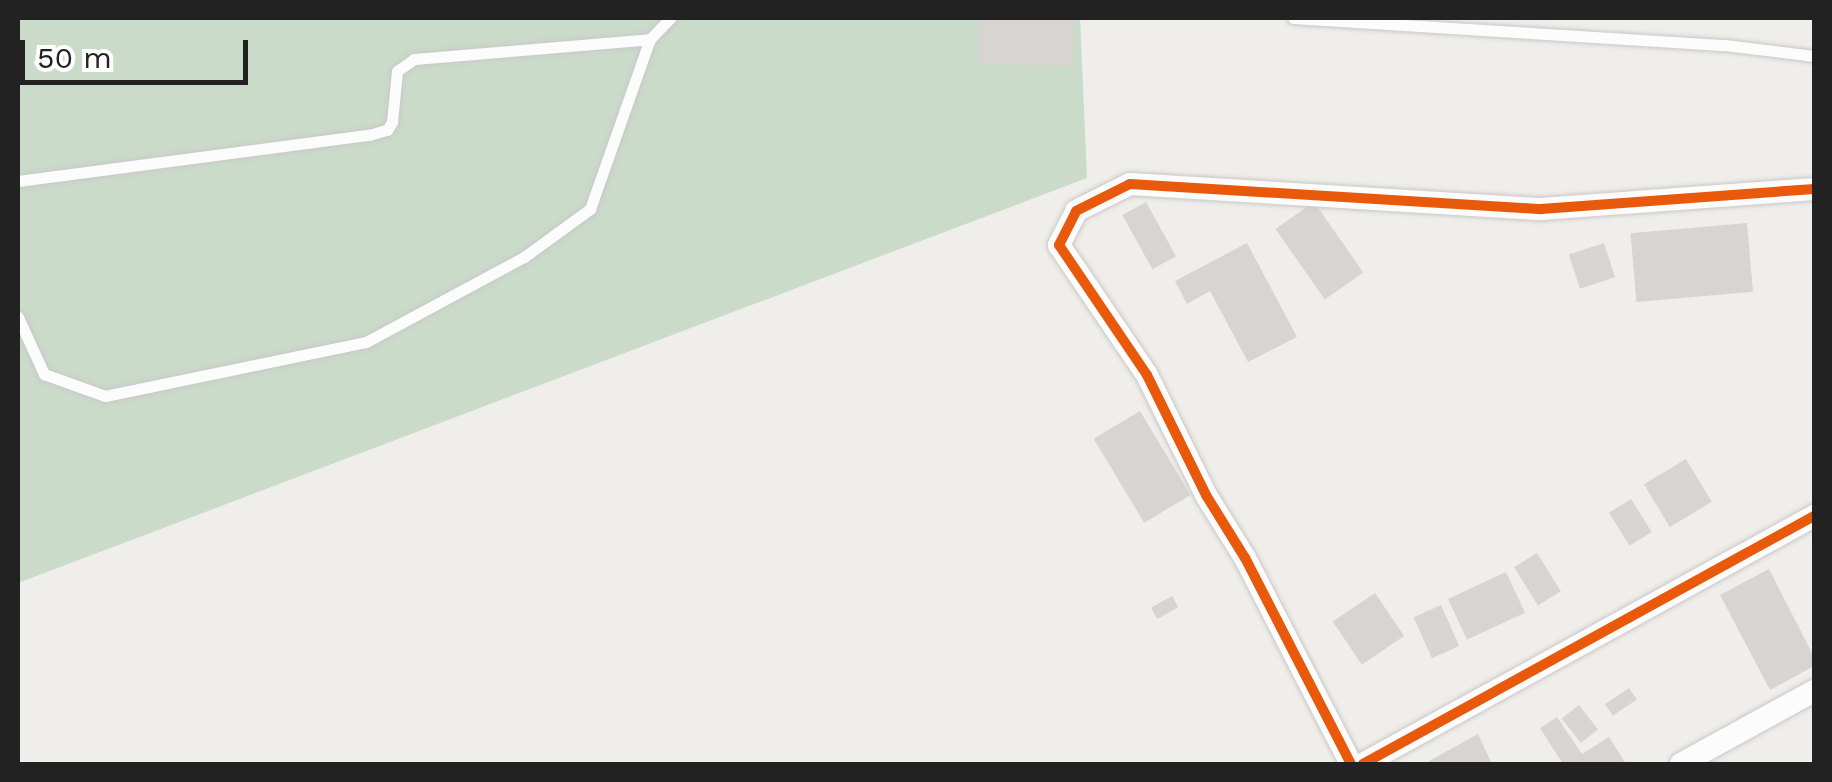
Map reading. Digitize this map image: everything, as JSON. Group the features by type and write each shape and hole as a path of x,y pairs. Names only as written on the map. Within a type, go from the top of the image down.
{"street":[{"path":"1351,764 1245,558 1206,496 1146,375 1060,244 1076,211 1130,184 1540,209 1814,188"},
{"path":"1363,764 1814,516"},
{"path":"1681,764 1814,691"}],"lane":[{"path":"18,317 44,374 105,396 366,342 524,256 590,210 650,39 670,18"},
{"path":"1293,18 1725,44 1814,56"},
{"path":"18,181 387,130 392,122 397,71 414,59 650,39"}],"green space":[{"path":"18,18 1080,18 1087,178 18,583"}],"building":[{"path":"979,18 1074,20 1073,66 978,64"},
{"path":"1146,202 1176,256 1152,269 1122,215"},
{"path":"1314,202 1363,272 1325,299 1275,229"},
{"path":"1747,223 1753,292 1636,302 1630,233"},
{"path":"1247,243 1297,337 1248,362 1210,291 1187,304 1175,281"},
{"path":"1604,243 1615,277 1580,289 1569,254"},
{"path":"1140,411 1190,495 1144,523 1094,439"},
{"path":"1686,459 1712,502 1670,527 1644,484"},
{"path":"1631,499 1652,532 1630,546 1609,513"},
{"path":"1537,553 1561,591 1538,605 1514,567"},
{"path":"1769,569 1814,657 1814,666 1770,690 1720,595"},
{"path":"1506,572 1525,613 1467,640 1448,599"},
{"path":"1375,593 1404,636 1362,665 1333,622"},
{"path":"1172,596 1178,607 1157,619 1151,608"},
{"path":"1441,605 1459,646 1432,658 1414,617"},
{"path":"1629,688 1637,700 1613,716 1605,704"},
{"path":"1579,705 1598,729 1581,743 1562,719"},
{"path":"1557,717 1582,754 1609,737 1626,764 1563,764 1540,728"},
{"path":"1478,734 1492,764 1430,764 1429,761"}],"cycle path":[{"path":"1351,764 1245,558 1206,495 1147,375 1059,245 1076,211 1130,184 1541,209 1814,189"},
{"path":"1363,764 1814,516"}]}
